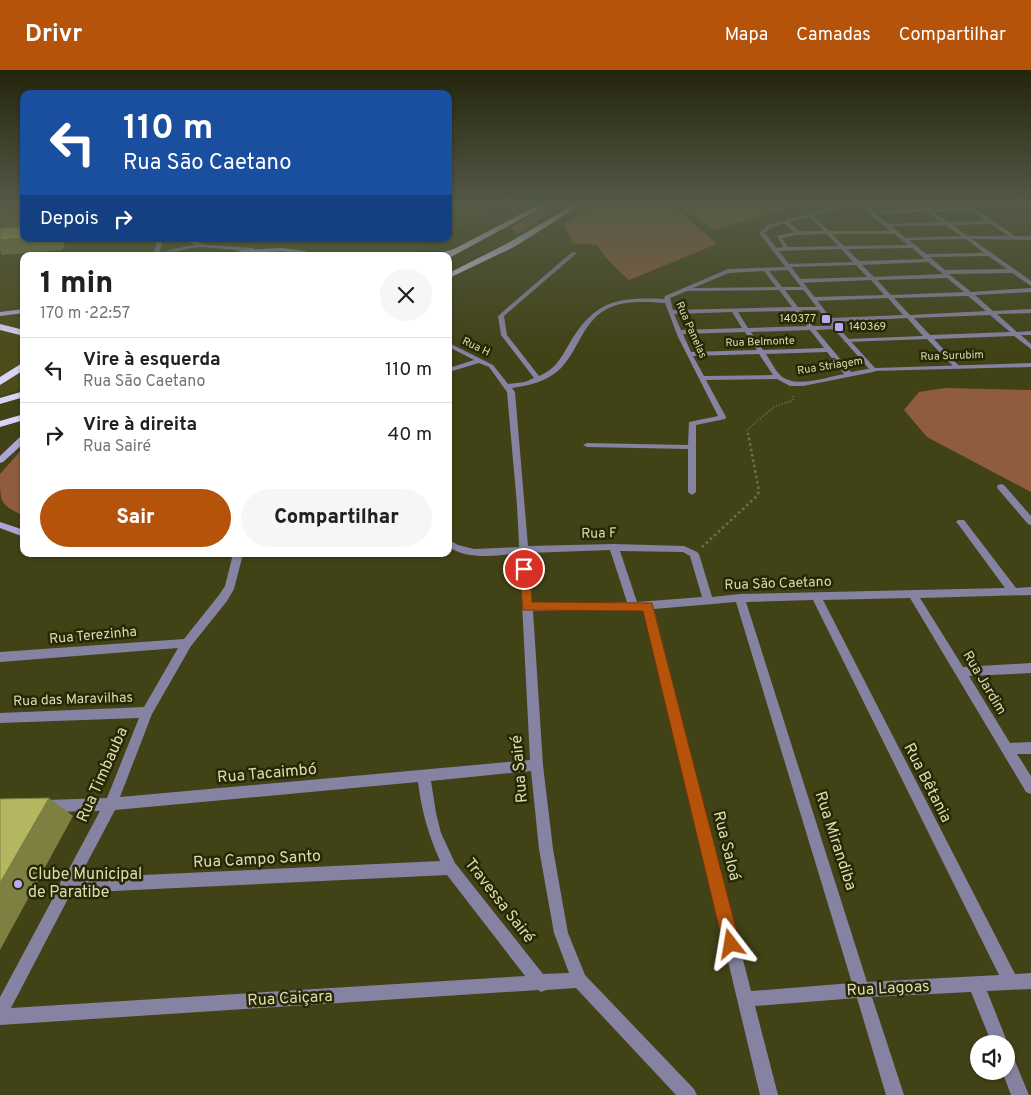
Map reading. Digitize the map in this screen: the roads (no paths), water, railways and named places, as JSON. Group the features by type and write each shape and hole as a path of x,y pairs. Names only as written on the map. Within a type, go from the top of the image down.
{"highway":[{"path":"452,274 495,253"},
{"path":"0,327 20,332"},
{"path":"0,382 20,368"},
{"path":"0,401 20,395"},
{"path":"0,424 20,418"}],"main road":[{"path":"0,314 20,312"},
{"path":"0,460 20,442"},
{"path":"0,525 20,532"}],"street":[{"path":"538,379 504,335 501,316 574,253"},
{"path":"777,253 819,308 874,370"},
{"path":"846,253 956,366"},
{"path":"922,253 1031,348"},
{"path":"989,254 1031,284"},
{"name":"Rua Panelas","path":"691,447 692,424 722,417 701,378 671,312 667,301 668,295 728,271 989,254"},
{"path":"766,270 849,375"},
{"path":"800,281 873,280 1013,271"},
{"path":"682,290 805,288"},
{"path":"813,299 1031,290"},
{"path":"509,389 538,379 560,367 587,320 601,307 620,301 667,301"},
{"path":"671,312 819,308"},
{"path":"734,311 778,377"},
{"path":"830,320 1031,312"},
{"path":"680,332 748,332 835,327"},
{"path":"847,341 1031,333"},
{"name":"Rua H","path":"452,346 491,366 509,389"},
{"name":"Rua Belmonte","path":"690,354 830,350"},
{"path":"452,369 481,360"},
{"name":"Rua Surubim","path":"874,370 1031,365"},
{"name":"Rua Striagem","path":"701,378 778,377 793,384 816,382 874,370"},
{"name":"Rua Sairé","path":"509,389 521,505 537,765 546,850 561,932 579,980 688,1095"},
{"path":"588,445 691,447 692,492"},
{"path":"1001,487 1031,522"},
{"path":"961,522 1013,591"},
{"path":"614,547 633,606"},
{"name":"Rua F","path":"523,550 614,547 684,549 694,554 708,601"},
{"name":"Rua Timbauba","path":"0,1015 66,886 111,804 147,712 188,643 230,586 237,557"},
{"name":"Rua São Caetano","path":"527,606 648,606 740,598 1031,591"},
{"name":"Rua Jardim","path":"912,594 1031,788"},
{"name":"Rua Bêtania","path":"816,596 1011,983"},
{"name":"Rua Mirandiba","path":"740,598 895,1095"},
{"name":"Rua Saloá","path":"648,606 769,1095"},
{"name":"Rua Terezinha","path":"0,657 188,643"},
{"path":"960,672 1031,668"},
{"name":"Rua das Maravilhas","path":"0,718 147,712"},
{"path":"1007,749 1031,748"},
{"name":"Rua Tacaimbó","path":"34,806 111,804 424,777 537,765"},
{"name":"Travessa Sairé","path":"424,777 434,834 450,868 541,984"},
{"name":"Rua Campo Santo","path":"66,886 450,868"},
{"name":"Rua Caiçara","path":"0,1015 541,984 579,980"},
{"name":"Rua Lagoas","path":"745,999 862,990 1031,981"},
{"path":"976,984 996,1035"},
{"path":"1014,1080 1020,1095"}],"lane":[{"path":"452,547 469,552 523,550"}],"place":[{"name":"140377","path":"826,319"},
{"name":"140369","path":"839,327"},
{"name":"Clube Municipal de Paratibe","path":"18,884"}]}
